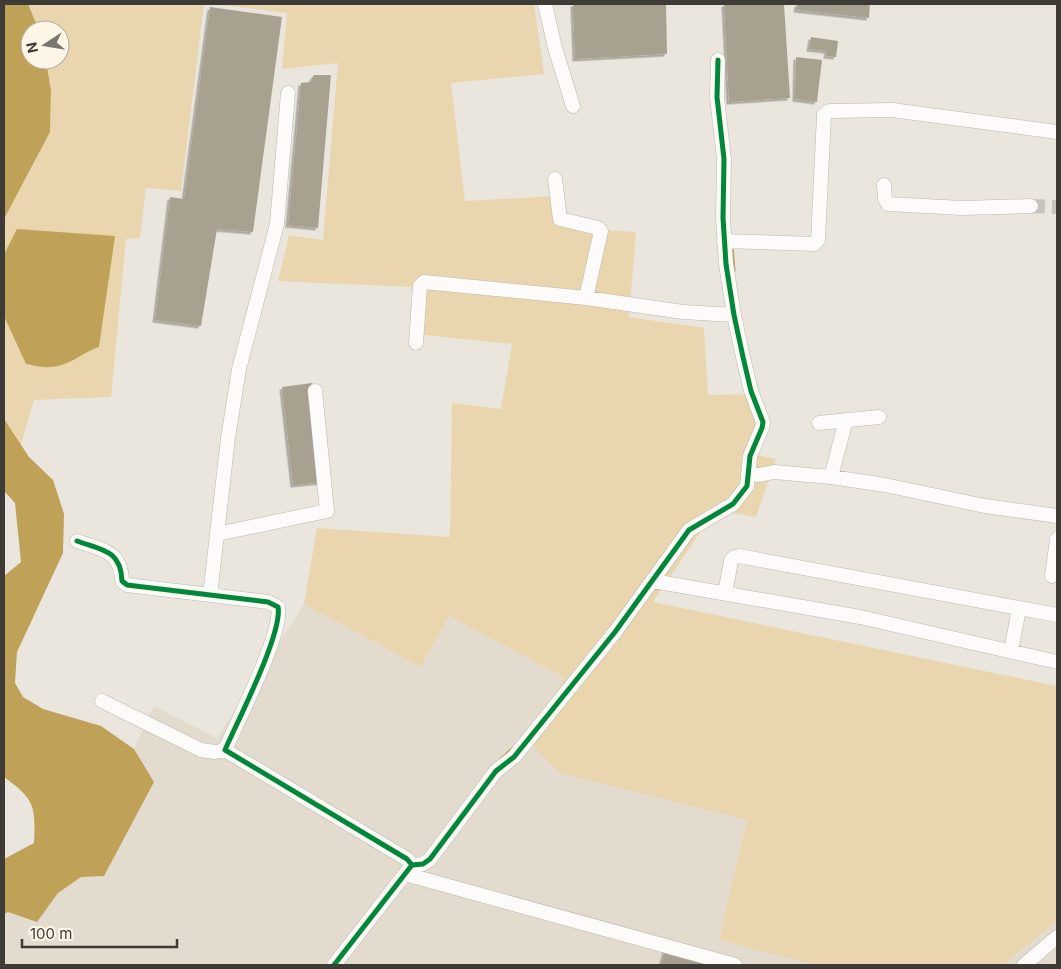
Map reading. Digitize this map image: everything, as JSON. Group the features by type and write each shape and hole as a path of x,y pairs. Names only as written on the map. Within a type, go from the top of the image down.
{"street":[{"path":"545,4 555,48 573,106"},
{"path":"334,965 408,869 423,864 430,859 496,771 514,757 658,581 689,530 738,500 753,475 750,456 763,422 751,391 734,315 724,159 717,97 718,60"},
{"path":"210,595 228,438 239,369 277,224 288,93"},
{"path":"728,241 810,245 818,240 824,115 829,111 892,110 1057,132"},
{"path":"555,179 560,219 598,228 601,231 586,298"},
{"path":"884,185 885,199 888,204 962,208 1031,206"},
{"path":"416,343 420,286 424,282 586,298 684,312 734,315"},
{"path":"217,534 327,511 315,391"},
{"path":"819,423 879,417"},
{"path":"832,477 846,420"},
{"path":"753,475 774,472 832,477 909,489 985,506 1057,516"},
{"path":"1052,576 1057,540"},
{"path":"77,541 114,556 122,567 122,580 127,585 268,602 278,608 279,613 265,658 225,750"},
{"path":"725,592 731,560 739,556 1057,615"},
{"path":"658,581 860,617 1057,662"},
{"path":"1011,651 1019,608"},
{"path":"102,702 200,750 216,752 225,750 400,854 408,869 735,965"},
{"path":"1024,965 1057,937"}],"shaded area":[{"path":"4,4 28,4 35,20 20,20 20,70 48,70 51,91 50,132 4,219"},
{"path":"28,4 204,4 181,191 146,188 140,238 126,239 111,397 34,400 21,445 4,419 4,219 50,132 51,91 48,70 70,70 70,20 35,20"},
{"path":"215,4 534,4 544,74 451,83 465,201 558,196 568,228 636,232 629,317 704,328 708,395 758,394 758,423 749,453 776,459 756,517 726,512 705,525 653,602 1057,686 1057,921 1003,965 815,965 719,940 747,820 561,773 529,743 565,678 449,616 421,667 304,604 317,528 450,537 452,403 501,409 512,344 424,335 411,287 278,281 289,235 323,240 338,63 282,69 287,13"},
{"path":"17,229 115,236 99,347 63,365 44,367 26,364 4,316 4,254"},
{"path":"4,419 29,457 53,480 64,514 63,553 17,652 15,683 23,697 43,709 101,726 134,749 154,782 104,876 81,877 58,893 37,922 8,912 4,914 4,859 34,843 35,830 31,804 22,791 4,777 4,576 21,562 15,503 4,491"},
{"path":"304,604 421,667 449,616 565,678 561,773 747,820 719,940 815,965 4,965 4,914 8,912 37,922 58,893 81,877 104,876 153,782 134,749 154,706 217,738"},
{"path":"1057,921 1057,965 1003,965"}],"building":[{"path":"573,4 666,4 667,54 575,59"},
{"path":"724,4 784,4 790,98 729,102"},
{"path":"797,4 870,4 869,18 796,10"},
{"path":"210,7 282,17 253,232 217,229 201,326 155,320 170,197 184,199"},
{"path":"811,37 838,41 836,57 826,56 827,51 809,49"},
{"path":"796,57 822,60 817,102 795,99"},
{"path":"314,75 331,75 318,228 288,225 301,83 310,82"},
{"path":"312,383 323,482 293,485 282,387"},
{"path":"666,947 721,965 661,965"}],"waterway":[{"path":"732,245 734,271"},
{"path":"501,759 513,748"}],"tunnel":[{"path":"1031,206 1057,207"}],"cycle path":[{"path":"412,865 423,864 430,859 496,771 514,757 615,632 689,530 733,504 747,486 750,456 763,422 751,391 743,357 726,264 723,218 724,159 717,97 718,60"},
{"path":"77,541 102,549 114,557 121,571 122,581 127,585 268,602 278,607 278,619 267,656 225,750 407,859 412,865 334,965"}]}
